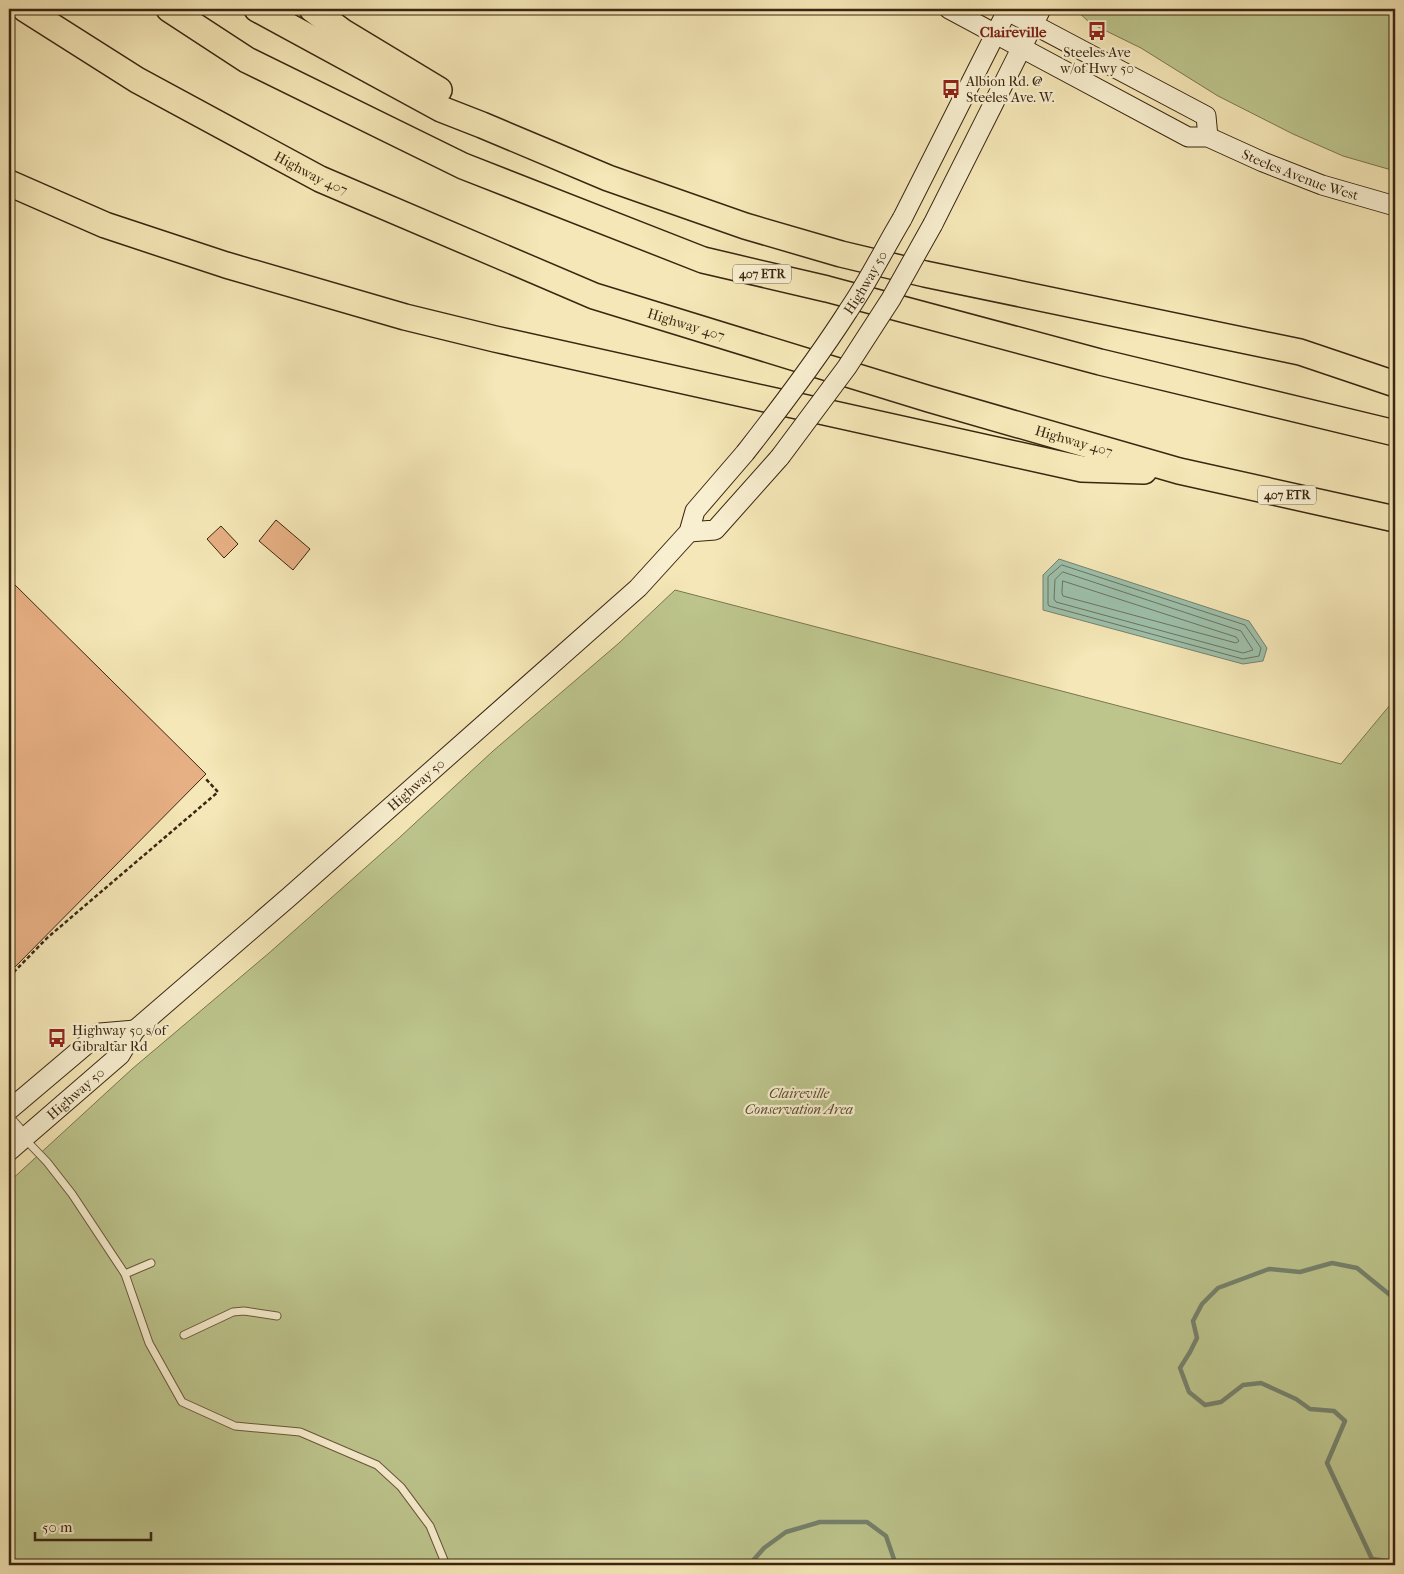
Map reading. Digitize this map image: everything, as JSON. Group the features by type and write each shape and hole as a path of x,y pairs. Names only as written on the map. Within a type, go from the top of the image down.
{"highway":[{"name":"Highway 407","path":"25,9 136,80 320,180 594,296 920,396 1179,472 1395,520"},
{"name":"407 ETR","path":"169,9 247,60 463,166 702,260 827,289 1100,362 1395,433"},
{"path":"257,9 440,109 608,178 745,226 841,254 925,274 1300,352 1395,384"},
{"path":"312,9 343,32 445,94 482,125"},
{"path":"9,183 105,225 226,265 405,317 494,339 1082,469 1179,472"}],"main road":[{"name":"Steeles Avenue West","path":"949,9 1188,137 1208,137 1262,162 1322,185 1395,206"},
{"name":"Highway 50","path":"9,1151 120,1055 135,1030 289,897 631,594 663,563 689,532 694,511 745,453 797,386 850,309 902,219 1007,9"},
{"path":"1007,9 1037,16 1206,116 1208,137"},
{"path":"689,532 715,530 780,457 857,352 891,299 933,224 1037,16"},
{"path":"9,1110 100,1033 135,1030"}],"street":[{"path":"9,1121 24,1138"}],"lane":[{"path":"24,1138 72,1194 125,1274 149,1343 182,1402 235,1426 300,1432 377,1465 401,1487 430,1526 446,1565"},
{"path":"125,1274 152,1263"},
{"path":"184,1335 233,1312 244,1311 277,1316"}],"path":[{"path":"9,977 47,938 218,792 205,778"}],"green space":[{"path":"1075,9 1395,9 1395,171 1343,156 1293,134 1218,96 1141,48 1090,23"},
{"name":"Claireville Conservation Area","path":"675,590 1341,764 1395,699 1395,1565 9,1565 9,1182 132,1069 269,953 400,837 493,751 619,643"}],"water":[{"path":"1059,559 1249,621 1267,648 1263,661 1243,664 1043,610 1043,575"}],"building":[{"path":"276,520 310,549 293,570 259,541"},
{"path":"221,526 238,544 224,558 207,539"},
{"path":"9,579 206,774 9,973"}],"waterway":[{"path":"1373,1565 1372,1559 1327,1463 1345,1421 1334,1411 1310,1409 1296,1399 1261,1383 1243,1385 1221,1402 1205,1405 1189,1392 1180,1368 1197,1338 1193,1321 1202,1304 1218,1288 1269,1269 1300,1272 1332,1263 1357,1268 1395,1299"},
{"path":"749,1565 764,1548 786,1532 820,1522 867,1522 886,1536 896,1565"},
{"path":"1372,1559 1395,1562 1395,1565"}],"place":[{"name":"Steeles Ave w/of Hwy 50","path":"1097,31"},
{"name":"Albion Rd. @ Steeles Ave. W.","path":"951,89"},
{"name":"Highway 50 s/of Gibraltar Rd","path":"57,1038"}],"district":[{"name":"Claireville","path":"1013,32"}]}
